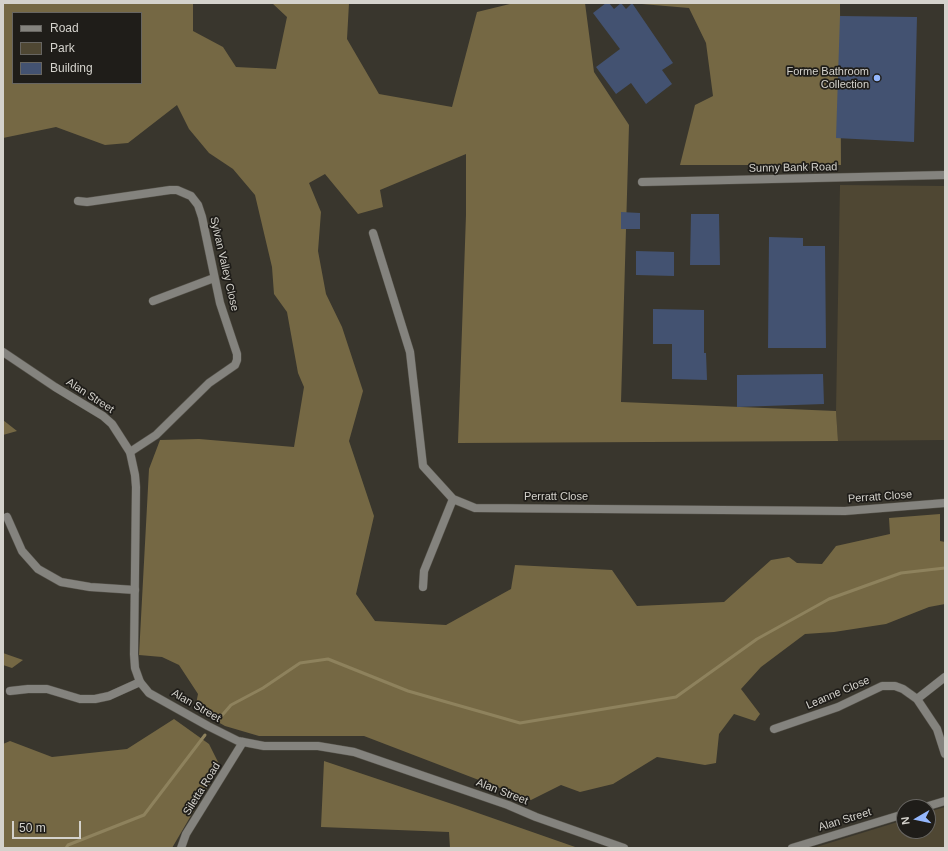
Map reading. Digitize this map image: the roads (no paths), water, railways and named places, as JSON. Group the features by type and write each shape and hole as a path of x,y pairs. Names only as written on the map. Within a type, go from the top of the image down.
{"street":[{"name":"Sunny Bank Road","path":"642,182 945,175"},
{"name":"Sylvan Valley Close","path":"78,201 87,202 170,190 177,190 191,196 198,205 202,217 220,303 237,354 235,365 209,383 156,435 130,452"},
{"name":"Perratt Close","path":"373,233 410,352 423,466 453,499 475,508 846,511 945,504"},
{"path":"153,301 214,278"},
{"name":"Alan Street","path":"3,352 55,387 103,416 112,424 130,452 136,486 135,668 140,682 149,692 229,738 264,746 318,746 354,752 501,802 536,817 624,848"},
{"path":"423,587 424,571 453,499"},
{"path":"7,517 22,551 38,569 61,582 90,587 135,590"},
{"path":"917,699 945,677"},
{"path":"10,691 47,689 80,699 95,699 109,696 140,682"},
{"name":"Leanne Close","path":"774,729 838,707 882,686 895,686 903,689 917,699 937,729 945,754"},
{"name":"Siletta Road","path":"181,848 186,834 243,742"},
{"name":"Alan Street","path":"792,848 896,816"}],"waterway":[{"path":"218,720 231,705 263,688 300,663 328,659 408,691 520,723 676,697 757,639 829,599 901,573 945,568"},
{"path":"66,848 68,845 144,815 205,735"}],"place":[{"name":"Forme Bathroom Collection","path":"877,78"}]}
